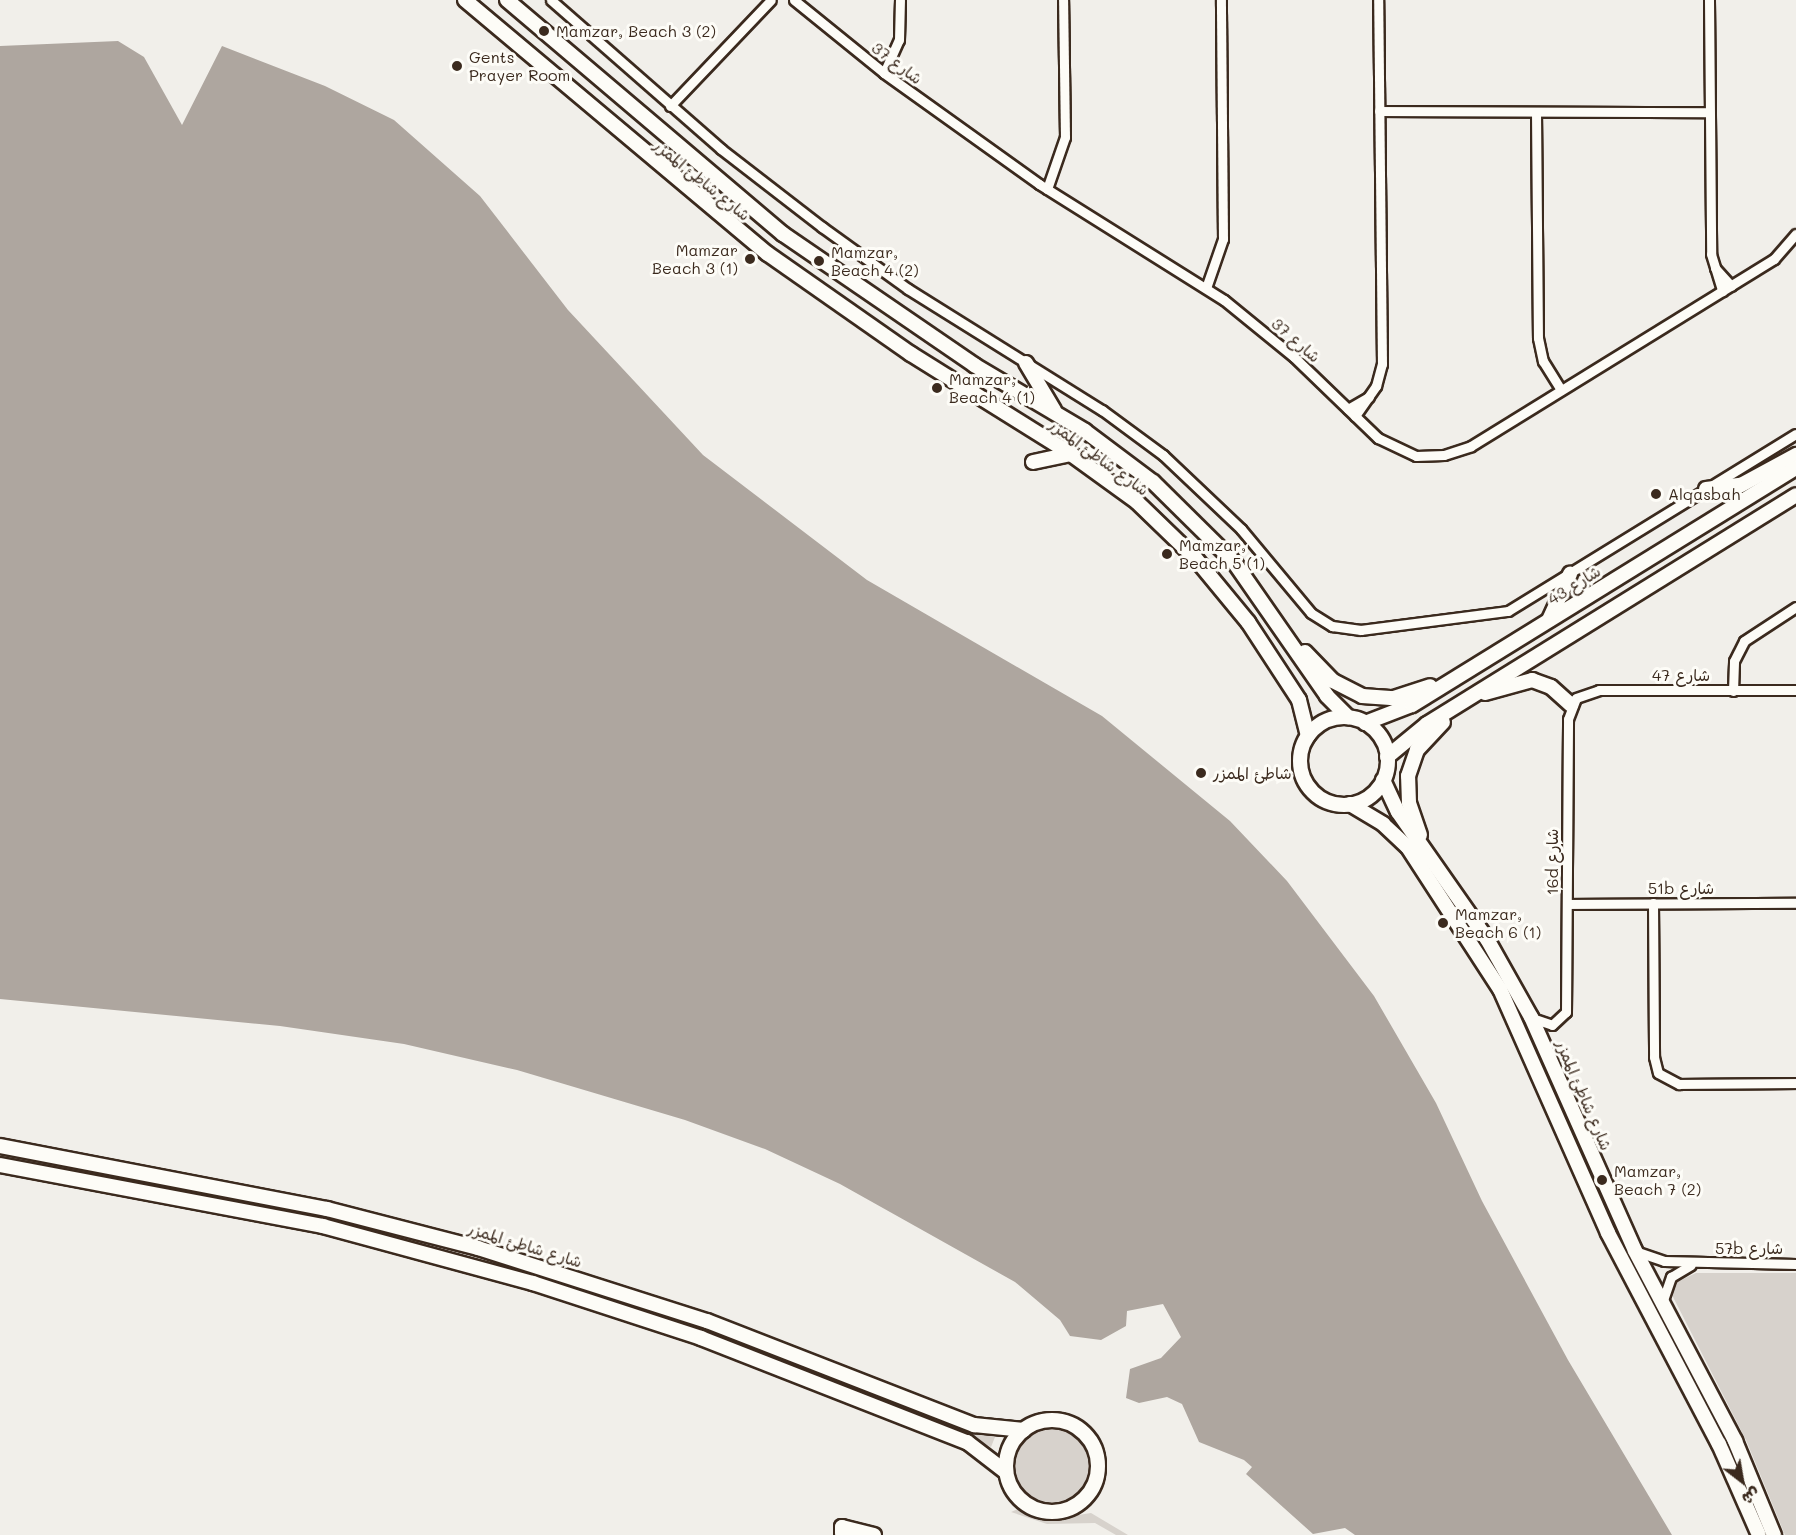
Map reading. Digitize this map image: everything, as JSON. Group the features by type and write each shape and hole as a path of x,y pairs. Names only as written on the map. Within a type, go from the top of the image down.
{"main road":[{"name":"شارع شاطئ الممزر","path":"465,0 768,254 911,354 1071,454 1157,520 1214,579 1287,678 1304,709 1308,736"},
{"name":"شارع شاطئ الممزر","path":"507,0 679,151 783,234 974,365 1055,412 1135,467 1195,520 1285,630 1327,696 1348,717"},
{"path":"1026,363 1055,412"},
{"path":"1033,462 1071,454"},
{"path":"1706,489 1741,485 1796,455"},
{"name":"شارع 43","path":"1365,723 1390,717 1796,468"},
{"path":"1387,757 1416,731 1796,495"},
{"path":"1549,620 1570,573"},
{"path":"1285,630 1334,681 1362,696 1394,698 1460,675"},
{"path":"1426,848 1408,800 1410,767 1422,742 1472,696 1532,680 1551,687 1571,705"},
{"path":"1348,717 1365,723 1380,737 1387,757 1383,780 1371,795 1350,804 1330,803 1306,784 1300,765 1308,736 1329,720 1348,717"},
{"name":"شارع شاطئ الممزر","path":"1383,780 1398,812 1426,848 1487,939 1531,1017 1635,1251 1735,1441 1774,1535"},
{"name":"شارع شاطئ الممزر","path":"1350,804 1383,824 1407,846 1500,989 1608,1233 1719,1444 1759,1535"},
{"name":"شارع شاطئ الممزر","path":"0,1146 317,1206 468,1245 707,1321 974,1425 1024,1430"},
{"name":"شارع شاطئ الممزر","path":"0,1165 323,1226 533,1283 700,1338 967,1442 1006,1472"},
{"path":"1049,1420 1075,1426 1093,1445 1096,1481 1077,1504 1055,1512 1041,1511 1017,1497 1006,1472 1009,1448 1024,1430 1049,1420"},
{"path":"848,1535 842,1533 842,1527 874,1535"}],"street":[{"path":"551,0 674,110 865,259 1102,410 1181,470 1241,529 1311,614 1332,626 1361,630 1492,616 1570,573 1796,434"},
{"path":"674,110 761,3 771,0"},
{"name":"شارع 37","path":"794,0 880,71 1043,186 1202,285 1269,336 1378,438 1402,452 1444,456 1471,446 1781,254 1794,238"},
{"path":"880,71 892,56 900,31 900,0"},
{"path":"1043,186 1055,170 1065,137 1063,0"},
{"path":"1202,285 1214,269 1223,239 1221,0"},
{"path":"1355,416 1369,397 1382,364 1378,0"},
{"path":"1709,0 1709,112 1715,268 1722,291"},
{"path":"1379,111 1709,112"},
{"path":"1536,112 1538,338 1543,361 1561,390"},
{"path":"1715,268 1731,286"},
{"path":"1348,409 1369,397"},
{"path":"1733,691 1734,661 1744,641 1796,608"},
{"name":"شارع 47","path":"1571,705 1591,690 1796,690"},
{"name":"16d شارع","path":"1531,1017 1552,1025 1566,1012 1571,705"},
{"name":"51b شارع","path":"1567,903 1796,903"},
{"path":"1653,903 1654,1057 1658,1073 1679,1084 1796,1083"},
{"name":"57b شارع","path":"1635,1251 1656,1260 1796,1264"},
{"name":"57b شارع","path":"1662,1306 1671,1277 1684,1267 1702,1263"}],"shaded area":[{"path":"118,41 144,57 182,125 222,46 325,86 394,120 480,196 568,310 703,455 867,580 1102,716 1230,821 1287,881 1374,996 1436,1103 1482,1201 1568,1360 1672,1535 1355,1535 1345,1528 1313,1534 1246,1474 1252,1467 1244,1460 1199,1442 1182,1404 1167,1397 1139,1403 1126,1398 1130,1369 1161,1358 1181,1337 1163,1304 1127,1311 1126,1326 1101,1340 1070,1336 1060,1320 1015,1282 840,1184 765,1149 685,1120 517,1070 404,1044 280,1026 0,999 0,46"},
{"path":"1696,1273 1796,1273 1796,1535 1785,1535 1746,1440 1672,1295 1677,1282"},
{"path":"933,1415 995,1437 991,1447 932,1420"},
{"path":"1051,1428 1066,1431 1078,1439 1086,1451 1089,1466 1086,1481 1078,1493 1066,1501 1051,1504 1036,1501 1024,1493 1016,1481 1013,1466 1016,1451 1024,1439 1036,1431"},
{"path":"1020,1508 1053,1519 1091,1513 1128,1535 1116,1535 1095,1523 1047,1524 1011,1512"}],"place":[{"name":"Mamzar, Beach 3 (2)","path":"544,31"},
{"name":"Gents Prayer Room","path":"457,66"},
{"name":"Mamzar Beach 3 (1)","path":"750,259"},
{"name":"Mamzar, Beach 4 (2)","path":"819,261"},
{"name":"Mamzar, Beach 4 (1)","path":"937,388"},
{"name":"Alqasbah","path":"1656,494"},
{"name":"Mamzar, Beach 5 (1)","path":"1167,554"},
{"name":"شاطئ الممزر","path":"1201,773"},
{"name":"Mamzar, Beach 6 (1)","path":"1443,923"},
{"name":"Mamzar, Beach 7 (2)","path":"1602,1180"}]}
